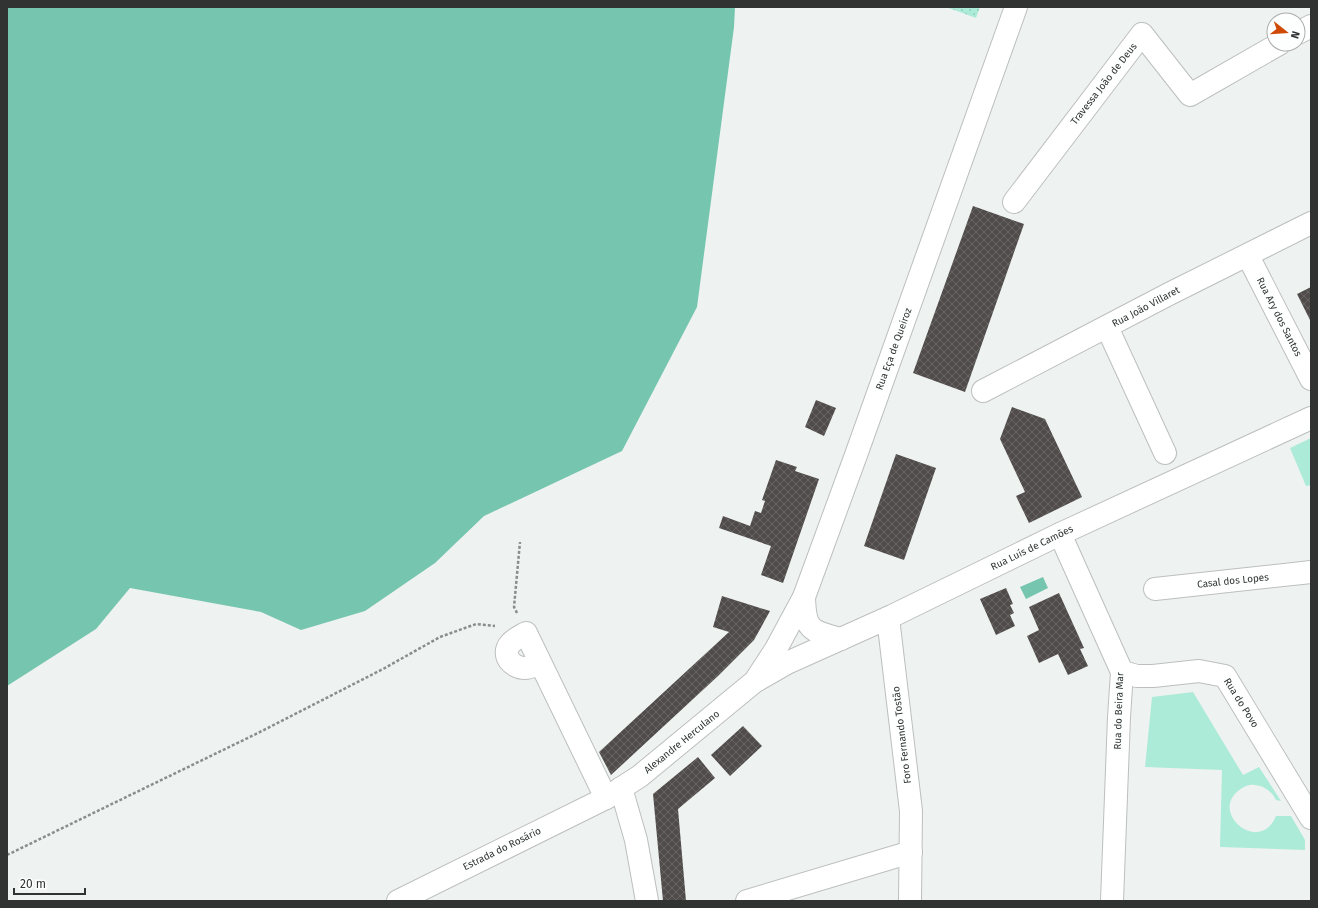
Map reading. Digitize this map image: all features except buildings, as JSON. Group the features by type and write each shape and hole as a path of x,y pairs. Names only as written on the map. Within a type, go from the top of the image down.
{"street":[{"name":"Rua Eça de Queiroz","path":"754,682 776,649 804,596 1016,7"},
{"name":"Travessa João de Deus","path":"1014,202 1142,34 1190,95 1266,52"},
{"name":"Rua João Villaret","path":"982,391 1169,294 1248,256 1311,223"},
{"name":"Rua Ary dos Santos","path":"1248,256 1311,379"},
{"path":"1107,327 1165,453"},
{"name":"Rua Luís de Camões","path":"754,682 787,663 888,618 1060,534 1311,418"},
{"name":"Rua do Beira Mar","path":"1060,534 1122,672 1112,901"},
{"name":"Casal dos Lopes","path":"1155,589 1311,572"},
{"path":"804,596 806,622 812,629 819,634 841,639"},
{"name":"Foro Fernando Tostão","path":"888,618 911,811 910,901"},
{"path":"526,634 540,663 613,793 636,840 647,901"},
{"name":"Rua do Povo","path":"1122,672 1137,676 1153,676 1199,671 1225,676 1311,818"},
{"name":"Alexandre Herculano","path":"613,793 640,776 754,682"},
{"name":"Estrada do Rosário","path":"398,901 613,793"},
{"path":"748,901 910,852"}],"path":[{"path":"520,542 514,607 526,634"},
{"path":"7,855 258,733 383,669 440,637 476,624 502,626 526,634"}],"shaded area":[{"path":"7,7 735,7 734,27 697,307 622,451 484,516 435,563 365,611 301,630 261,612 130,588 96,629 7,686"},
{"path":"946,7 980,7 976,18"},
{"path":"1311,438 1311,485 1306,486 1290,448"},
{"path":"1043,577 1048,588 1026,599 1020,587"},
{"path":"1193,692 1243,775 1259,767 1281,801 1276,800 1265,788 1253,785 1246,786 1238,791 1231,800 1230,810 1234,819 1240,827 1250,831 1259,832 1269,827 1276,816 1291,816 1305,840 1305,850 1220,847 1222,770 1145,767 1152,697"}]}
